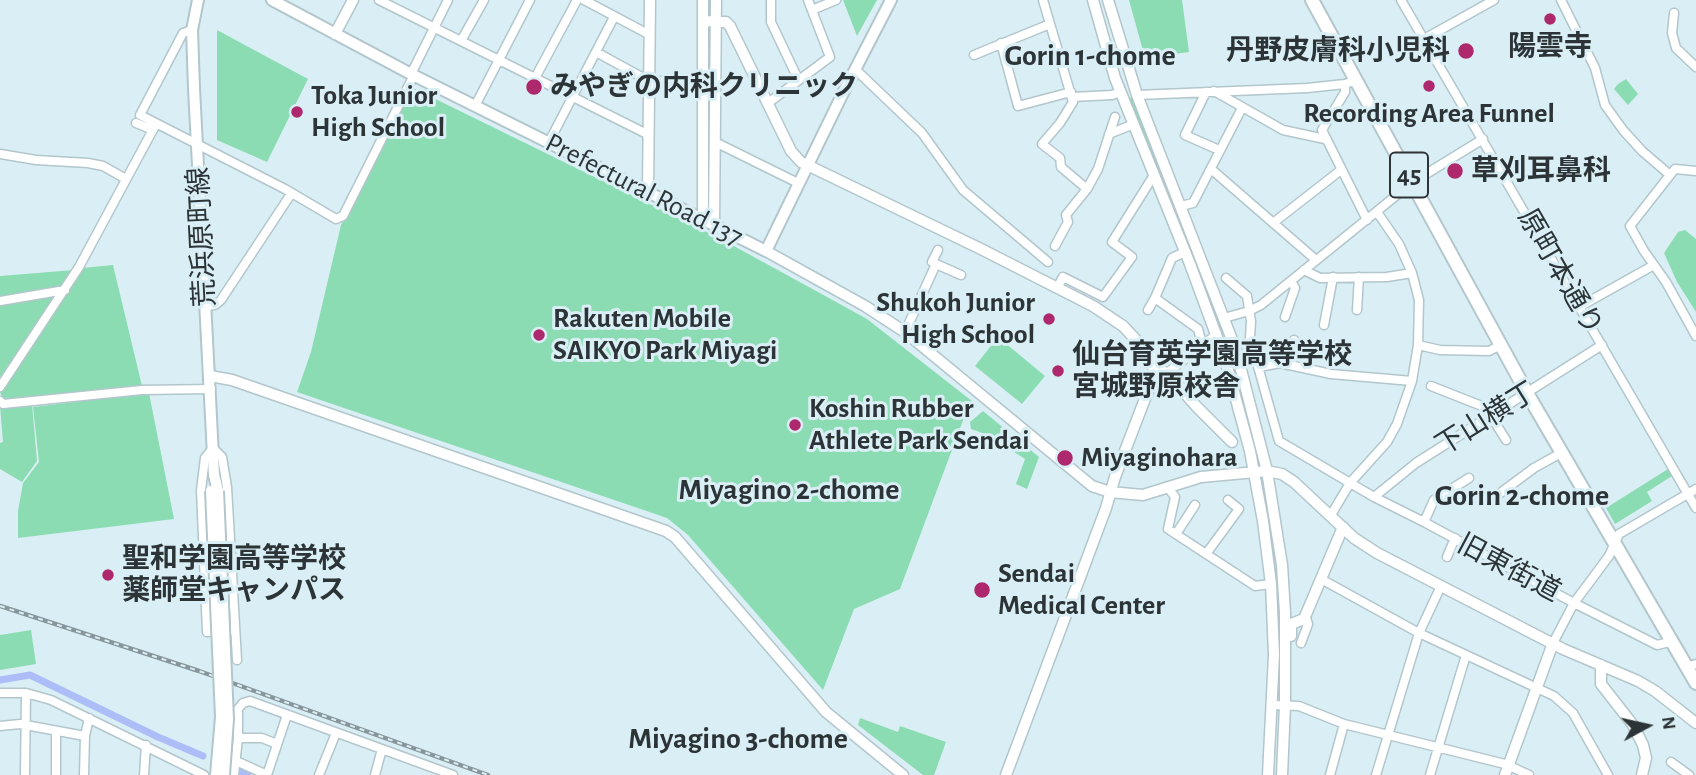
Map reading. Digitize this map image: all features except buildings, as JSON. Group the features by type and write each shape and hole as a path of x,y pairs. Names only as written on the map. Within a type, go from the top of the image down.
{"highway":[{"name":"45","path":"1312,0 1351,82 1413,182 1527,393 1670,642 1691,665 1696,683"}],"main road":[{"name":"荒浜原町線","path":"198,0 192,30 214,475 221,717 216,775"},
{"name":"Prefectural Road 137","path":"272,0 413,75 766,251 891,0"},
{"name":"荒浜原町線","path":"214,491 228,719 224,775"}],"street":[{"path":"335,34 353,0"},
{"path":"379,0 649,135"},
{"path":"136,123 154,127 197,145 336,219 342,218 448,0"},
{"path":"461,41 484,0"},
{"path":"475,106 530,0"},
{"path":"536,78 578,0"},
{"path":"584,0 650,36"},
{"path":"648,191 650,0"},
{"path":"703,0 703,218"},
{"path":"714,224 716,0"},
{"path":"771,0 771,22 798,79"},
{"path":"768,103 830,57 808,0"},
{"path":"812,10 836,0"},
{"path":"1043,0 1073,102 1042,144 1060,158 1061,167 1087,189"},
{"path":"1093,0 1120,92 1217,334 1238,401 1255,473 1271,584 1273,705 1268,775"},
{"path":"1108,0 1137,95 1224,318 1245,381 1267,471 1282,565 1286,660 1282,775"},
{"name":"原町本通り","path":"1401,0 1579,307 1692,491 1696,508"},
{"path":"1424,39 1494,0"},
{"path":"1561,0 1595,68 1605,105 1632,141 1670,174"},
{"path":"1674,13 1672,33 1676,48 1696,67"},
{"path":"549,142 614,17"},
{"path":"703,21 726,22 730,26 791,151 807,166 1093,306 1123,326 1153,356 1155,369 1006,775"},
{"path":"974,55 1050,24"},
{"path":"154,127 140,116 183,33 192,30"},
{"path":"1001,43 1018,106 1072,94 1112,95 1120,92"},
{"path":"596,52 649,81 702,81"},
{"path":"855,69 922,133 963,190 1048,262"},
{"path":"1137,95 1307,88 1351,82"},
{"path":"1351,82 1322,131 1367,220"},
{"path":"1210,92 1283,130 1325,139"},
{"path":"1210,92 1185,135 1220,150"},
{"path":"1181,206 1193,203 1242,108"},
{"path":"1055,246 1068,222 1066,215 1087,189 1098,169 1115,117"},
{"path":"1110,134 1134,124"},
{"path":"0,387 79,267 154,127"},
{"path":"1224,318 1261,305 1413,182 1483,139"},
{"path":"715,142 798,183"},
{"path":"0,154 36,160 88,163 103,166 126,179"},
{"path":"1211,169 1316,260"},
{"path":"1273,223 1341,170"},
{"path":"1696,171 1675,170 1670,174 1630,226 1696,336"},
{"path":"1057,288 1063,277 1103,297 1132,257 1112,242 1154,175"},
{"path":"206,306 221,300 291,194"},
{"path":"1332,516 1350,483 1387,442 1404,408 1419,345 1419,300 1412,273 1399,244 1377,212"},
{"path":"938,250 932,262 961,275"},
{"path":"766,251 866,306 905,332 1092,486 1110,492 1143,495 1201,477 1267,471 1282,474 1354,538 1377,553 1553,643 1655,691 1696,723"},
{"path":"1148,310 1172,258 1185,252"},
{"path":"905,332 936,264"},
{"path":"1579,307 1654,265"},
{"path":"1304,270 1320,278 1412,273"},
{"path":"1324,325 1333,277"},
{"path":"1357,310 1359,277"},
{"path":"1226,278 1247,296 1249,311"},
{"path":"1285,317 1294,288 1291,281"},
{"path":"0,301 65,290"},
{"path":"1155,298 1198,329 1202,344"},
{"name":"旧東街道","path":"1249,311 1250,338 1279,441 1374,497 1574,603 1657,645 1670,642"},
{"path":"1167,373 1217,334"},
{"path":"1287,365 1294,340"},
{"path":"1419,345 1440,350 1489,351 1501,345"},
{"name":"下山横丁","path":"1374,497 1416,463 1602,345"},
{"path":"1259,368 1280,363 1331,374 1412,381"},
{"path":"1155,369 1167,373 1232,442"},
{"path":"210,376 232,380 667,531 826,712 903,775"},
{"path":"1431,386 1494,414 1506,440"},
{"path":"0,401 4,404 142,390 211,389"},
{"path":"234,631 206,633 201,490 205,458 213,448 222,457 227,487 237,660"},
{"path":"1499,494 1534,467 1561,453"},
{"path":"1424,522 1434,500 1469,478"},
{"path":"1169,489 1175,497 1168,529 1255,586 1271,584"},
{"path":"1507,770 1553,643 1574,603 1609,556 1619,534 1692,491"},
{"path":"1206,554 1239,509 1228,500"},
{"path":"1176,534 1195,505"},
{"path":"1286,660 1291,645 1291,624 1301,621 1305,615 1343,527"},
{"path":"1447,557 1455,538"},
{"path":"1282,565 1288,586 1290,613 1294,617 1305,615"},
{"path":"1321,579 1419,633 1554,696 1573,713 1608,775"},
{"path":"1376,775 1419,633 1441,586"},
{"path":"1301,643 1308,624 1305,615"},
{"path":"1430,775 1466,655"},
{"path":"1601,665 1601,684 1643,745 1646,758 1642,775"},
{"path":"0,693 26,693 51,700 204,775"},
{"path":"24,775 26,693"},
{"path":"234,775 238,709 243,703 253,702 453,775"},
{"path":"1273,705 1299,706 1344,724 1529,775"},
{"path":"236,761 267,775 287,715"},
{"path":"84,775 85,736 89,718"},
{"path":"1330,775 1344,724"},
{"path":"0,726 25,726 85,736"},
{"path":"56,732 56,775"},
{"path":"319,775 336,733"},
{"path":"238,738 262,738 277,744"},
{"path":"144,775 146,745"},
{"path":"375,775 382,749"},
{"path":"1671,762 1689,775"}],"green space":[{"path":"843,0 877,0 857,36"},
{"path":"1129,0 1182,0 1189,52 1145,58"},
{"path":"217,30 308,79 267,162 217,140"},
{"path":"1626,79 1638,94 1628,105 1614,89"},
{"path":"411,87 721,239 867,319 977,405 965,415 900,589 854,609 823,690 688,535 667,518 297,392 311,352 341,225"},
{"path":"1133,97 1208,285 1203,287 1128,99"},
{"path":"1685,230 1696,239 1696,312 1677,282 1664,253 1678,232"},
{"path":"113,265 142,386 3,399 0,392 82,268"},
{"path":"74,270 63,287 0,299 0,276"},
{"path":"60,292 0,377 0,304"},
{"path":"998,337 1045,376 1022,404 975,366"},
{"path":"149,393 174,519 18,538 18,511 23,483 39,462 33,407"},
{"path":"32,404 37,461 22,482 0,469 0,443 3,442 0,406"},
{"path":"983,411 1039,457 1027,489 1016,484 1025,459 988,435 971,429 970,422"},
{"path":"1668,469 1672,476 1647,492 1652,501 1615,524 1606,508"},
{"path":"31,630 36,664 0,670 0,635"},
{"path":"860,718 898,732 900,726 946,742 934,775 923,775 858,725"}],"waterway":[{"path":"0,680 30,675 203,756"},
{"path":"239,771 248,775"}],"railway":[{"path":"0,606 199,671 488,775"}],"place":[{"name":"陽雲寺","path":"1550,19"},
{"name":"丹野皮膚科小児科","path":"1466,51"},
{"name":"Recording Area Funnel","path":"1429,86"},
{"name":"みやぎの内科クリニック","path":"534,87"},
{"name":"Toka Junior High School","path":"297,112"},
{"name":"草刈耳鼻科","path":"1455,171"},
{"name":"Shukoh Junior High School","path":"1049,319"},
{"name":"Rakuten Mobile SAIKYO Park Miyagi","path":"539,335"},
{"name":"仙台育英学園高等学校 宮城野原校舎","path":"1058,371"},
{"name":"Koshin Rubber Athlete Park Sendai","path":"795,425"},
{"name":"Miyaginohara","path":"1065,458"},
{"name":"聖和学園高等学校 薬師堂キャンパス","path":"108,575"},
{"name":"Sendai Medical Center","path":"982,590"}],"district":[{"name":"Gorin 1-chome","path":"1090,56"},
{"name":"Miyagino 2-chome","path":"789,490"},
{"name":"Gorin 2-chome","path":"1522,496"},
{"name":"Miyagino 3-chome","path":"738,739"}]}
